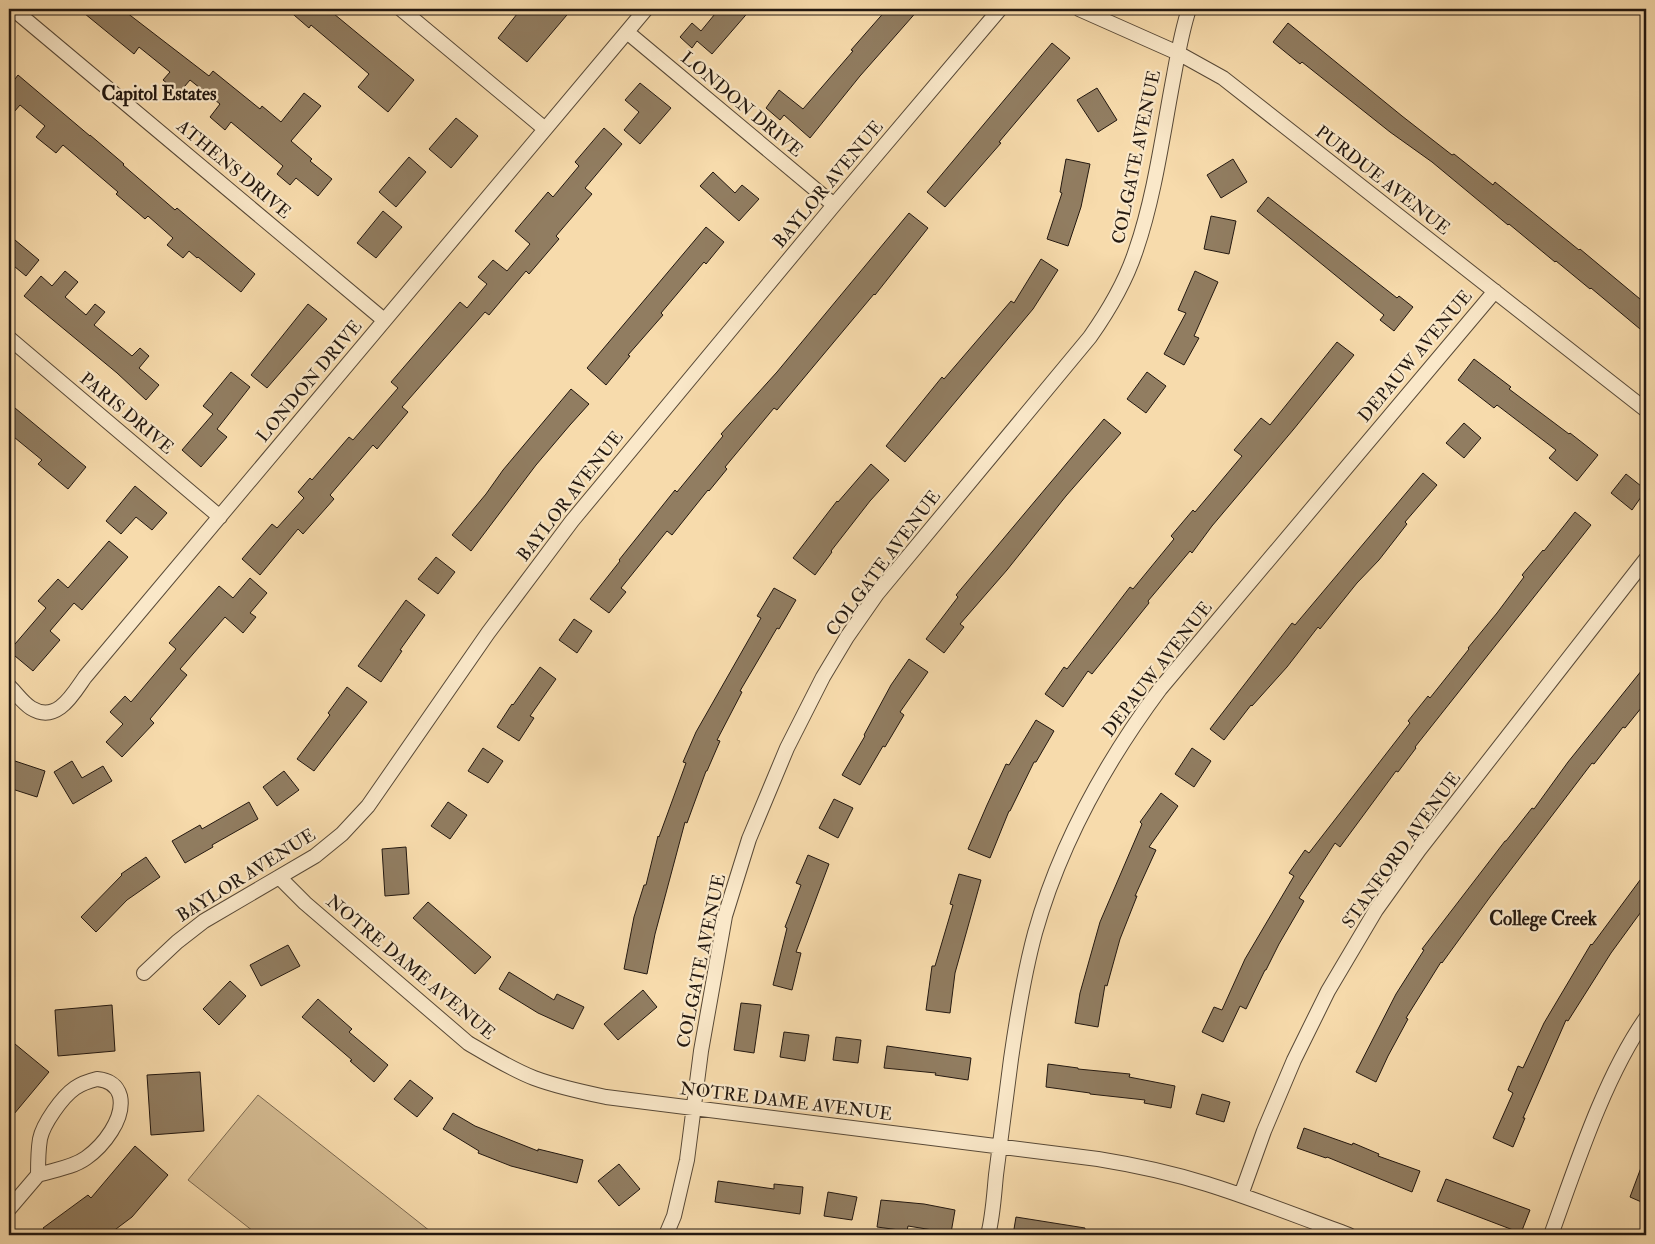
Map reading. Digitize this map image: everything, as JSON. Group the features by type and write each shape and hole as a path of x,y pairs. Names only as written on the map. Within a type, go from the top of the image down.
{"street":[{"name":"ATHENS DRIVE","path":"13,9 384,320"},
{"path":"401,9 545,129"},
{"name":"LONDON DRIVE","path":"9,686 30,708 39,711 49,712 57,710 66,704 85,677 646,9"},
{"name":"BAYLOR AVENUE","path":"144,973 177,942 204,921 315,856 342,834 368,806 488,632 572,521 834,205 1000,9"},
{"name":"PURDUE AVENUE","path":"1079,9 1178,53 1223,78 1646,410"},
{"name":"COLGATE AVENUE","path":"666,1235 681,1189 687,1160 704,1033 725,916 749,839 787,748 823,677 877,594 1090,337 1121,286 1136,251 1146,217 1178,53 1189,9"},
{"name":"LONDON DRIVE","path":"627,32 834,205"},
{"name":"DEPAUW AVENUE","path":"988,1235 1020,1001 1035,934 1060,860 1084,808 1104,771 1160,689 1494,291"},
{"name":"PARIS DRIVE","path":"9,338 220,517"},
{"name":"STANFORD AVENUE","path":"1242,1195 1264,1131 1294,1060 1328,991 1376,910 1419,850 1646,559"},
{"name":"NOTRE DAME AVENUE","path":"279,877 305,903 468,1043 496,1060 535,1078 574,1090 606,1097 1098,1159 1142,1167 1206,1183 1348,1235"},
{"path":"1551,1235 1599,1108 1618,1066 1646,1018"},
{"path":"9,1209 38,1175 79,1163 88,1157 114,1128 120,1113 121,1103 118,1091 113,1084 97,1079 86,1081 74,1088 50,1116 44,1126 40,1140 38,1175"}],"shaded area":[{"path":"258,1095 435,1235 258,1235 188,1180"}],"building":[{"path":"79,9 122,9 209,76 213,71 260,109 262,106 281,122 304,93 321,106 291,141 312,159 310,161 332,179 318,196 296,178 290,185 277,174 283,166 231,122 225,130 210,117 220,104 190,80 179,93 163,80 170,72 139,47 134,54"},
{"path":"287,9 328,9 414,80 388,112 358,87 369,74 311,25 309,28"},
{"path":"521,9 572,9 527,62 498,38"},
{"path":"719,9 751,9 712,54 697,41 692,48 680,37 692,23 701,31"},
{"path":"887,9 919,9 860,76 810,138 784,115 780,120 766,108 779,90 803,109"},
{"path":"1288,23 1402,116 1493,185 1495,182 1646,304 1646,334 1432,162 1390,132 1302,62 1300,64 1273,42"},
{"path":"1052,43 1070,58 999,142 1001,143 945,207 927,192"},
{"path":"18,75 124,164 175,210 177,208 255,274 241,292 189,251 183,258 167,245 173,238 148,216 145,219 116,194 118,192 63,145 56,153 36,137 45,126 20,105 9,118 9,87"},
{"path":"640,83 671,108 640,144 624,130 639,112 625,100"},
{"path":"1097,88 1117,120 1098,132 1077,100"},
{"path":"456,118 478,136 451,168 429,149"},
{"path":"604,128 622,144 585,188 592,194 556,236 559,239 529,274 526,271 489,315 485,312 402,407 408,412 377,449 373,445 330,495 334,499 303,534 298,529 260,575 242,559 272,524 277,528 304,498 298,492 310,478 312,480 349,437 353,440 398,388 391,382 460,302 467,308 487,284 478,277 493,260 507,271 530,244 515,231 548,192 553,197 579,166 575,162"},
{"path":"409,157 426,172 396,207 379,192"},
{"path":"1066,159 1090,164 1081,207 1068,246 1047,239 1062,193 1060,192"},
{"path":"1233,159 1247,182 1221,198 1207,175"},
{"path":"713,172 735,193 742,185 759,199 739,221 700,186"},
{"path":"1268,197 1397,298 1399,296 1413,307 1394,331 1380,320 1384,315 1257,211"},
{"path":"383,211 402,227 376,258 357,243"},
{"path":"909,213 928,228 875,295 777,410 774,408 725,467 727,469 672,535 667,531 621,588 626,592 609,613 590,599 675,490 677,492 723,436 721,434 777,372"},
{"path":"1211,216 1236,221 1229,254 1204,249"},
{"path":"706,227 724,242 706,264 704,262 661,313 663,315 628,355 630,356 606,385 587,368"},
{"path":"9,235 39,260 26,276 9,262"},
{"path":"1041,259 1058,270 1033,309 905,462 886,446 942,377 944,379 1011,301 1014,303"},
{"path":"65,271 78,282 65,297 86,315 95,304 105,312 94,325 132,356 140,348 149,356 139,368 159,385 146,400 117,373 24,296 41,276 52,286"},
{"path":"1195,271 1218,282 1194,336 1199,338 1184,365 1164,354 1186,313 1178,310"},
{"path":"308,304 327,319 267,388 251,375"},
{"path":"1337,342 1354,355 1212,526 1192,553 1190,551 1148,601 1149,603 1092,674 1088,671 1063,707 1045,694 1064,667 1067,669 1130,587 1133,589 1174,539 1171,536 1193,510 1195,512 1242,456 1234,450 1261,418 1270,425"},
{"path":"1474,359 1511,387 1509,389 1598,455 1577,481 1549,458 1556,450 1497,405 1494,408 1458,380"},
{"path":"231,372 250,387 217,429 227,437 201,467 182,450 213,414 203,406"},
{"path":"1147,372 1166,386 1146,413 1127,399"},
{"path":"571,389 589,404 536,465 471,551 452,535 503,470"},
{"path":"9,403 86,467 68,489 38,464 42,460 9,433"},
{"path":"1104,419 1121,433 960,624 964,627 944,653 926,639 958,597 956,595"},
{"path":"1464,423 1481,438 1464,458 1446,443"},
{"path":"871,464 889,480 831,551 815,575 793,558 837,501"},
{"path":"1423,473 1437,485 1405,522 1407,524 1379,560 1357,583 1320,629 1318,627 1287,667 1251,705 1224,740 1210,729 1292,623 1295,625"},
{"path":"1626,474 1646,490 1632,510 1611,493"},
{"path":"135,486 167,513 152,530 136,517 121,534 106,521"},
{"path":"1575,512 1591,525 1415,747 1398,772 1396,771 1340,847 1335,843 1299,898 1304,901 1265,970 1246,1009 1240,1006 1223,1042 1202,1032 1214,1007 1222,1010 1245,959 1294,876 1289,873 1305,850 1309,853 1410,723 1408,721 1428,696 1430,698 1524,577 1522,575"},
{"path":"109,541 128,557 82,610 74,603 50,631 60,640 33,671 9,651 46,608 38,601 58,579 68,588"},
{"path":"436,557 455,572 438,594 418,579"},
{"path":"250,578 267,593 250,613 256,617 243,633 225,617 180,669 187,675 150,719 154,723 122,757 106,742 123,724 110,712 125,696 131,702 176,649 169,643 219,586 233,598"},
{"path":"774,588 796,600 779,629 777,628 740,691 742,692 717,740 720,741 706,771 687,823 685,822 655,934 647,974 624,969 634,917 644,885 646,885 658,836 686,763 683,762 696,732 761,618 757,616"},
{"path":"406,600 425,615 400,650 402,651 381,682 358,666"},
{"path":"574,619 592,631 577,653 559,640"},
{"path":"909,659 928,672 900,712 904,715 860,785 842,775 865,736 891,685"},
{"path":"1646,665 1646,702 1625,728 1623,727 1594,764 1592,763 1441,962 1406,1018 1408,1019 1376,1082 1356,1072 1396,994 1424,950 1422,949 1505,841 1532,808 1534,809 1568,762"},
{"path":"540,667 556,679 530,716 534,718 519,741 497,727"},
{"path":"347,687 367,702 314,771 297,759 330,715 328,713"},
{"path":"1036,720 1054,731 1036,762 1034,762 1009,811 990,858 968,849 1006,764 1009,765"},
{"path":"483,748 503,761 488,783 468,771"},
{"path":"1192,748 1211,761 1194,787 1175,774"},
{"path":"9,759 45,771 37,797 9,788"},
{"path":"72,761 82,778 103,766 112,781 73,804 54,772"},
{"path":"284,771 299,790 277,806 263,787"},
{"path":"1161,793 1178,806 1149,847 1156,850 1135,896 1137,896 1120,939 1107,986 1105,985 1098,1027 1075,1023 1080,993 1100,922 1142,824 1140,822"},
{"path":"834,799 853,808 838,838 819,828"},
{"path":"249,802 258,819 185,863 172,841 200,825 202,829"},
{"path":"448,802 467,815 450,839 431,826"},
{"path":"406,847 409,894 385,896 382,849"},
{"path":"808,855 829,864 796,952 801,953 792,990 773,985 787,928 785,927 801,885 796,883"},
{"path":"146,857 160,877 127,900 96,932 81,917 121,874"},
{"path":"1646,872 1646,905 1611,953 1568,1021 1566,1020 1523,1118 1525,1118 1513,1147 1493,1138 1513,1093 1508,1090 1518,1066 1523,1068 1544,1023 1591,944"},
{"path":"959,874 981,880 955,973 950,1013 926,1010 932,966 935,966 953,905 950,904"},
{"path":"428,902 491,957 475,974 413,918"},
{"path":"288,945 300,966 261,986 250,965"},
{"path":"509,972 554,1000 557,994 584,1007 573,1029 538,1013 499,989"},
{"path":"230,981 246,996 219,1025 203,1009"},
{"path":"643,990 657,1007 618,1040 604,1024"},
{"path":"318,999 352,1029 349,1032 388,1065 374,1082 350,1061 352,1060 302,1017"},
{"path":"741,1003 761,1005 754,1053 734,1050"},
{"path":"112,1005 115,1051 58,1056 55,1010"},
{"path":"784,1032 809,1035 805,1061 780,1057"},
{"path":"836,1037 861,1040 858,1063 833,1060"},
{"path":"15,1044 49,1072 9,1120 9,1052"},
{"path":"887,1046 971,1058 968,1080 935,1075 936,1073 884,1068"},
{"path":"1048,1064 1130,1074 1129,1077 1175,1086 1171,1108 1144,1103 1145,1100 1046,1087"},
{"path":"200,1072 204,1131 151,1135 147,1075"},
{"path":"410,1080 433,1098 417,1117 394,1099"},
{"path":"1202,1094 1230,1102 1224,1122 1196,1114"},
{"path":"453,1113 475,1126 538,1151 538,1149 583,1160 577,1183 511,1166 478,1153 479,1151 443,1129"},
{"path":"1304,1128 1352,1145 1353,1143 1379,1154 1378,1156 1420,1171 1412,1192 1327,1157 1297,1148"},
{"path":"135,1146 168,1175 132,1217 108,1235 49,1235 43,1228 88,1195 91,1198"},
{"path":"1646,1158 1646,1204 1630,1197"},
{"path":"619,1164 640,1189 619,1206 598,1181"},
{"path":"1446,1179 1530,1210 1521,1233 1437,1201"},
{"path":"718,1181 774,1189 774,1184 803,1187 800,1214 715,1202"},
{"path":"828,1192 857,1197 852,1220 824,1216"},
{"path":"881,1200 924,1204 955,1210 951,1233 908,1226 907,1231 877,1227"},
{"path":"1016,1217 1085,1228 1084,1235 1013,1235"}],"district":[{"name":"Capitol Estates","path":"159,93"},
{"name":"College Creek","path":"1543,918"}]}
